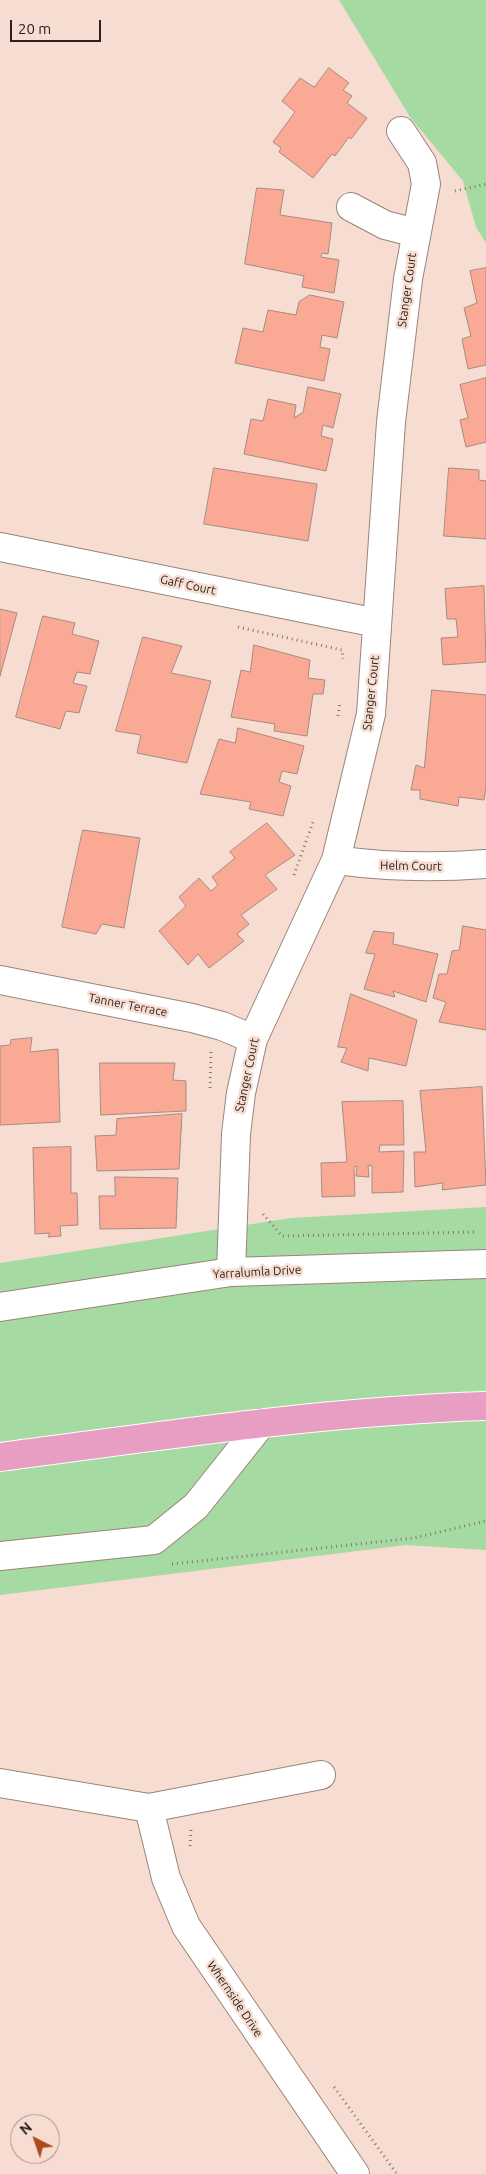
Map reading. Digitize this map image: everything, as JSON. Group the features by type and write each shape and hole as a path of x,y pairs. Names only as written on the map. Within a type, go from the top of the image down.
{"main road":[{"path":"0,1457 262,1423 438,1407 486,1406"}],"street":[{"name":"Stanger Court","path":"231,1272 236,1134 241,1093 253,1039 336,860 371,714 391,422 408,279 416,233 423,208 426,175 420,158 401,131"},
{"path":"351,207 385,225 416,233"},
{"name":"Gaff Court","path":"0,547 377,623"},
{"name":"Helm Court","path":"336,860 376,866 448,867 486,864"},
{"name":"Tanner Terrace","path":"0,980 192,1018 222,1026 253,1039"},
{"name":"Yarralumla Drive","path":"0,1307 231,1272 486,1264"},
{"path":"0,1556 154,1540 196,1506 262,1423"},
{"path":"0,1783 150,1808 321,1775"},
{"name":"Whernside Drive","path":"150,1808 166,1878 186,1926 355,2174"}],"path":[{"path":"228,626 342,650 344,664"},
{"path":"336,725 340,700"},
{"path":"293,878 315,813"},
{"path":"209,1095 212,1046 222,1026"},
{"path":"233,1209 255,1208 266,1216 282,1236 486,1232"},
{"path":"168,1564 414,1538 486,1521"}],"green space":[{"path":"339,0 486,0 486,243 476,227 463,181 410,117"},
{"path":"486,1207 486,1550 406,1545 0,1595 0,1263 291,1218"}],"building":[{"path":"329,68 349,83 343,90 352,96 347,103 367,118 351,139 349,137 335,156 332,154 313,178 279,152 281,148 273,142 295,112 282,101 300,78 314,87"},
{"path":"257,188 284,190 280,215 332,223 328,254 322,253 321,257 339,260 334,293 302,287 304,276 245,264"},
{"path":"486,268 486,365 468,369 462,339 471,336 464,308 477,303 470,271"},
{"path":"310,295 344,302 337,338 322,335 320,347 330,349 324,381 235,363 243,328 263,332 268,310 296,315 299,302"},
{"path":"486,378 486,442 466,447 460,420 468,418 460,385"},
{"path":"308,387 341,394 333,428 323,425 321,436 333,439 326,471 244,454 251,419 263,421 268,399 296,405 294,418 303,412"},
{"path":"214,468 317,484 308,541 204,524"},
{"path":"449,468 479,470 479,480 486,481 486,539 444,536"},
{"path":"484,586 486,662 443,665 441,638 458,637 456,619 447,619 445,589"},
{"path":"0,609 17,613 0,676"},
{"path":"43,616 75,623 72,634 99,641 90,674 77,672 73,683 87,686 79,713 66,711 60,729 16,717"},
{"path":"143,637 182,646 171,673 211,681 187,763 137,753 141,735 116,731"},
{"path":"254,645 310,660 308,678 325,680 323,694 313,694 307,736 274,731 275,724 231,717 241,670 250,672"},
{"path":"432,690 486,695 486,788 484,800 459,797 458,806 420,799 420,790 411,790 416,765 424,768"},
{"path":"238,728 304,746 297,774 282,771 279,782 291,786 283,816 249,809 251,802 200,794 219,739 235,743"},
{"path":"267,823 295,855 265,875 277,889 241,915 249,924 237,934 244,941 209,968 198,954 188,965 159,931 186,906 179,897 199,878 211,891 218,885 212,877 235,858 230,852"},
{"path":"83,830 140,838 124,928 102,924 96,934 62,927"},
{"path":"463,926 486,930 486,1030 439,1022 446,1002 433,998 439,974 447,974 452,951 459,950"},
{"path":"374,931 394,933 393,944 438,954 426,1002 393,991 395,997 364,989 375,954 366,953"},
{"path":"351,994 417,1020 406,1066 369,1058 368,1071 341,1062 347,1048 338,1047"},
{"path":"32,1038 30,1052 58,1049 60,1122 0,1125 0,1046 10,1045 11,1040"},
{"path":"100,1063 175,1063 173,1080 186,1081 186,1111 101,1115"},
{"path":"482,1087 486,1185 442,1190 443,1183 415,1187 414,1152 426,1152 420,1091"},
{"path":"403,1101 404,1145 380,1145 379,1152 404,1151 403,1192 372,1193 372,1166 368,1165 369,1177 356,1176 357,1166 354,1167 355,1196 322,1197 321,1163 347,1162 342,1102"},
{"path":"182,1114 179,1169 97,1171 95,1136 116,1135 117,1119"},
{"path":"71,1147 71,1193 77,1193 78,1225 60,1226 61,1236 48,1237 50,1233 35,1234 33,1148"},
{"path":"115,1177 178,1178 176,1228 100,1229 99,1196 115,1196"}]}
